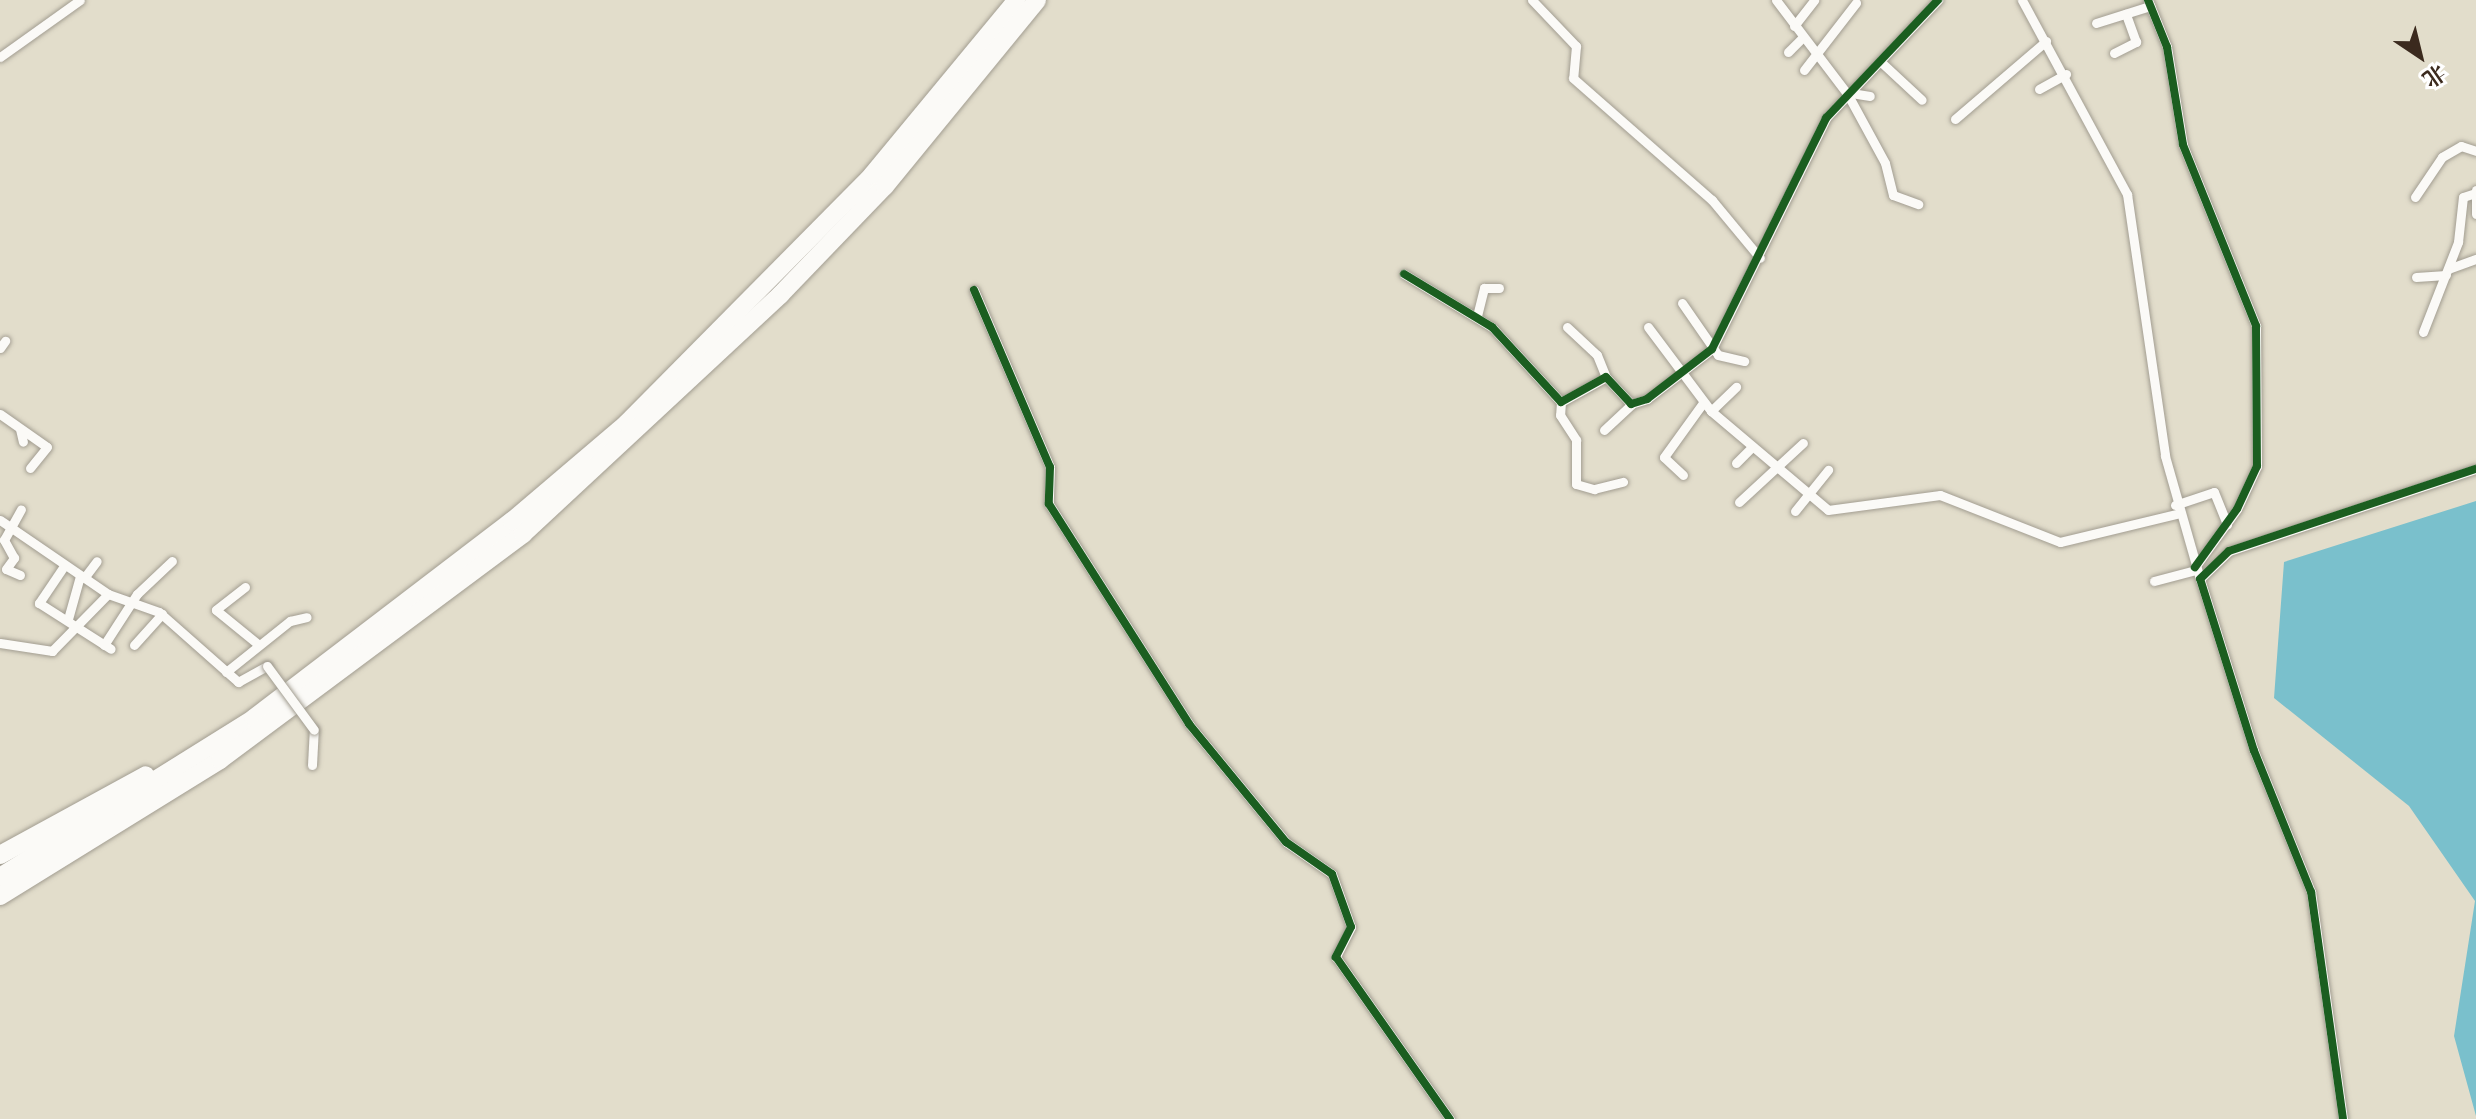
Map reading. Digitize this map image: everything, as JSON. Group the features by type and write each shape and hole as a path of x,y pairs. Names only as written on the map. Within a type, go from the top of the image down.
{"highway":[{"path":"0,877 254,718 512,521 627,423 872,175 1017,0"},
{"path":"0,896 220,760 417,619 535,524 801,273 885,186 1037,0"},
{"path":"0,855 254,718"}],"street":[{"path":"0,57 80,0"},
{"path":"1532,0 1576,46 1573,78 1712,200 1760,258"},
{"path":"1776,0 1816,60 1849,94 1885,163 1893,195 1918,204"},
{"path":"1794,26 1814,0"},
{"path":"1604,430 1632,404 1682,378 1713,348 1760,258 1824,122 1938,0"},
{"path":"2022,0 2066,74 2127,194 2176,510 2254,751 2311,892 2343,1119"},
{"path":"1804,70 1816,60 1856,3"},
{"path":"2096,23 2149,3 2167,47 2183,145 2256,326 2257,466 2227,524 2197,572"},
{"path":"2114,53 2136,42 2126,14"},
{"path":"1788,52 1802,38"},
{"path":"1955,119 2046,41"},
{"path":"1882,63 1922,100"},
{"path":"2039,89 2066,74"},
{"path":"1849,94 1870,96"},
{"path":"2415,197 2442,157 2458,147 2476,151"},
{"path":"2423,332 2447,272 2463,197 2476,191 2476,214"},
{"path":"2416,277 2447,272 2476,259"},
{"path":"1404,274 1477,316 1561,402 1560,415 1576,440 1576,484 1594,489 1623,482"},
{"path":"1477,316 1484,288 1499,288"},
{"path":"974,290 1050,467 1049,504 1189,724 1286,842 1332,874 1351,927 1336,957 1450,1119"},
{"path":"1682,303 1713,348 1728,361 1744,361"},
{"path":"1567,327 1597,355 1606,377 1632,404"},
{"path":"1648,327 1682,378 1711,411 1808,495 1839,512 1940,495 2054,541 2176,510 2214,492 2227,524"},
{"path":"1561,402 1606,377"},
{"path":"1711,411 1736,387"},
{"path":"1683,475 1666,452 1703,403"},
{"path":"0,414 47,447 30,468"},
{"path":"20,429 23,442"},
{"path":"1739,502 1778,470 1803,443"},
{"path":"1736,463 1751,448"},
{"path":"2154,581 2197,572 2229,551 2476,469"},
{"path":"1795,511 1828,470"},
{"path":"4,523 21,509"},
{"path":"4,523 108,594 162,614 238,682 267,666 314,730 312,765"},
{"path":"4,523 5,548 14,558 6,569 20,575"},
{"path":"68,619 82,577 97,561"},
{"path":"64,566 39,603 108,647 131,604 172,561"},
{"path":"245,587 216,610 259,645"},
{"path":"0,643 52,651 81,628 108,594"},
{"path":"134,645 162,614"},
{"path":"226,672 259,645 307,617"}],"water":[{"path":"2476,501 2476,1116 2454,1036 2475,901 2409,806 2274,698 2284,562"}],"cycle path":[{"path":"1404,274 1492,327 1561,402 1606,377 1631,404 1647,399 1712,349 1826,118 1938,0"},
{"path":"2148,0 2167,47 2183,145 2256,326 2257,466 2237,509 2195,567"},
{"path":"974,290 1050,467 1049,504 1189,724 1286,842 1332,874 1351,927 1336,957 1450,1119"},
{"path":"2343,1119 2311,892 2254,751 2200,579 2229,551 2476,469"}]}
